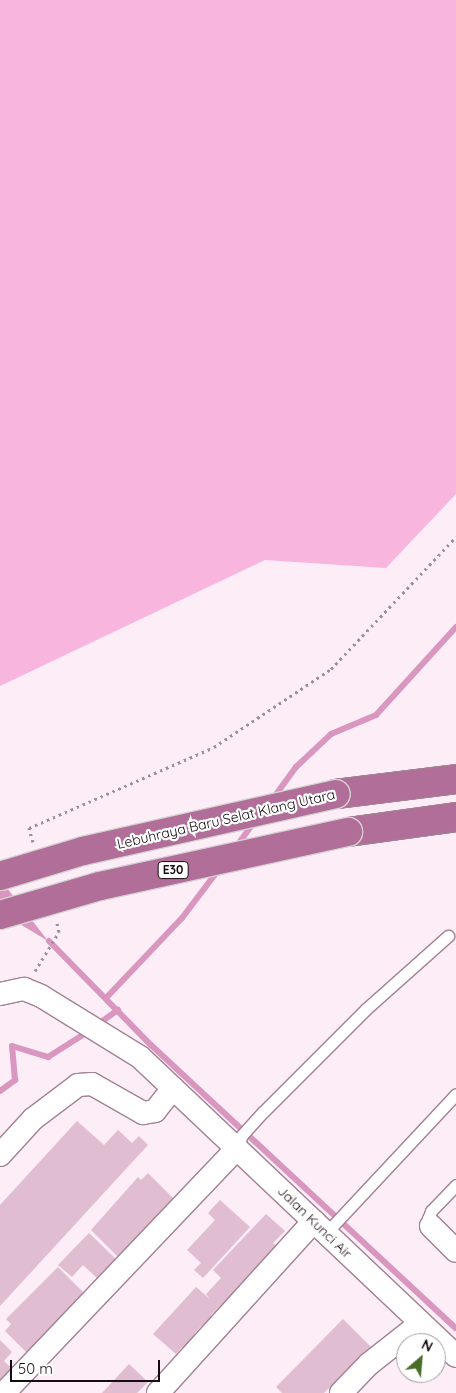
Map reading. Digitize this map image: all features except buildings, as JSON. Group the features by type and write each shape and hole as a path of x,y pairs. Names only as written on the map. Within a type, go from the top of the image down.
{"highway":[{"name":"Lebuhraya Baru Selat Klang Utara","path":"0,876 83,851 336,794 456,779"},
{"name":"E30","path":"0,915 100,886 348,832 456,817"}],"street":[{"name":"Jalan Kunci Air","path":"0,994 24,989 64,1010 140,1058 173,1088 239,1141 421,1323 453,1344"},
{"path":"0,1155 34,1119 78,1085 92,1084 143,1113 156,1111 173,1088"},
{"path":"4,1393 239,1141"},
{"path":"158,1393 325,1226"},
{"path":"431,1226 456,1251"},
{"path":"341,1393 369,1364 421,1323"}],"lane":[{"path":"239,1141 263,1112 366,1010 448,936"},
{"path":"325,1226 356,1204 456,1094"},
{"path":"431,1226 428,1219 431,1211 456,1185"}],"path":[{"path":"35,847 29,828 214,748 331,669 456,536"},
{"path":"41,961 59,932 54,913"}],"shaded area":[{"path":"0,0 456,0 456,494 386,568 265,560 0,686"},
{"path":"0,879 48,941 0,912"}],"waterway":[{"path":"272,800 296,767 331,734 376,715 456,627"},
{"path":"236,847 255,821"},
{"path":"106,998 182,918 219,869"},
{"path":"49,941 151,1045 456,1328"},
{"path":"97,1025 118,1010"},
{"path":"0,1091 15,1080 12,1046 48,1057 89,1031"}]}
